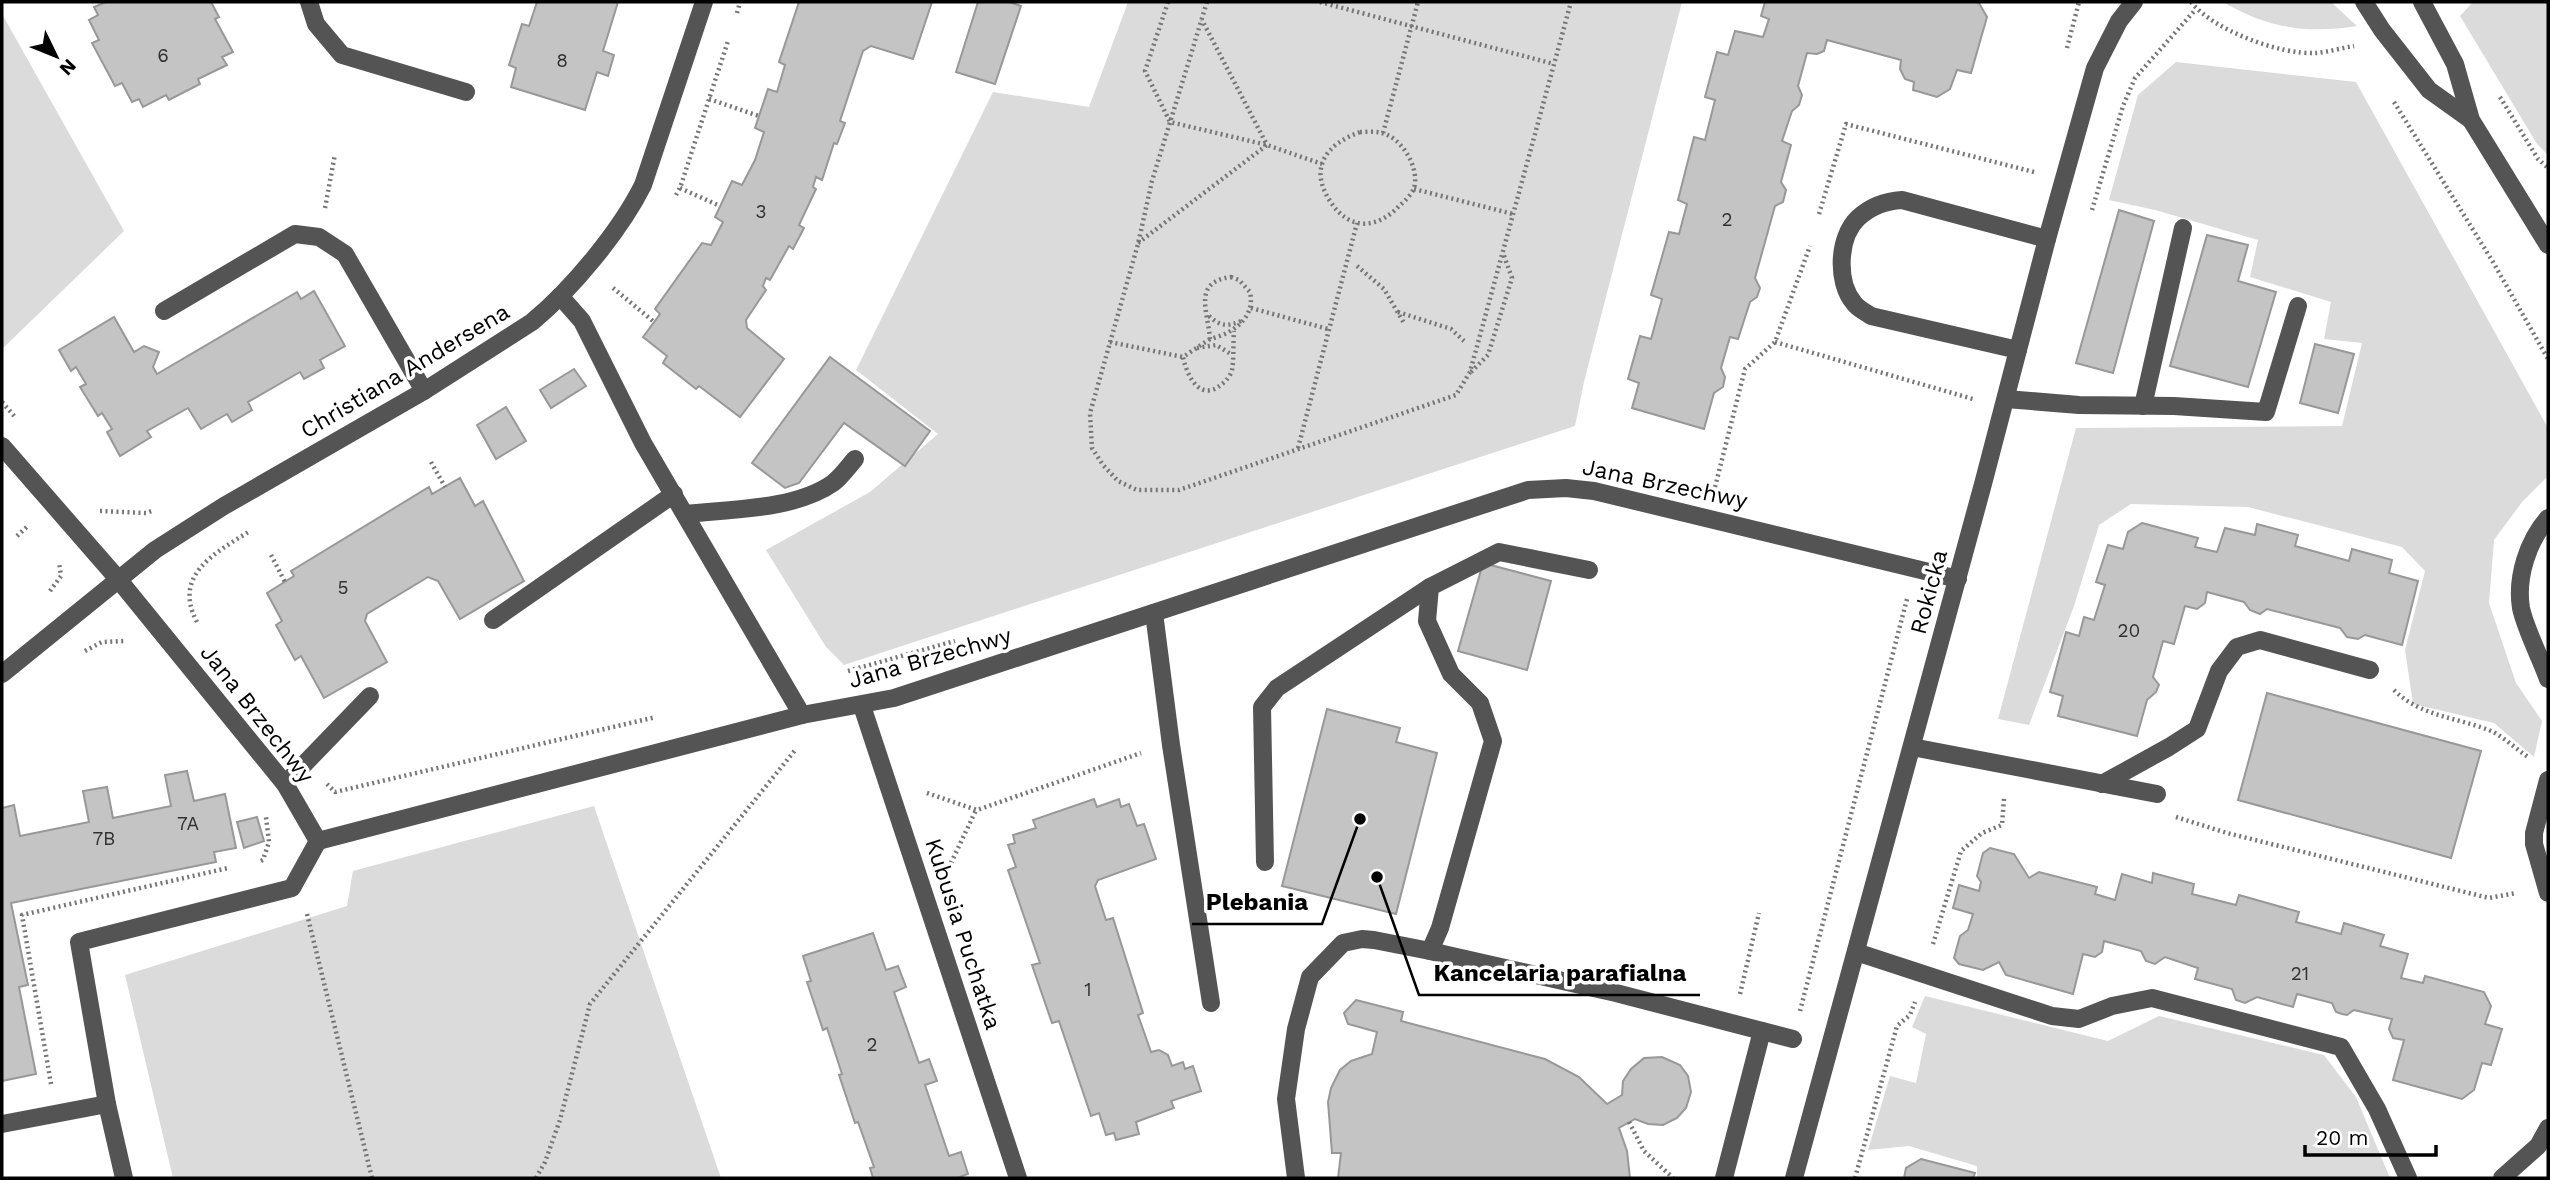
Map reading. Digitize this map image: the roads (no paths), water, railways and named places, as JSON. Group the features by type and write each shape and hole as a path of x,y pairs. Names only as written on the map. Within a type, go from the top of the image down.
{"street":[{"path":"309,2 316,24 342,55 466,92"},
{"name":"Christiana Andersena","path":"2,674 155,550 224,506 424,391 533,322 560,296 635,202 704,2"},
{"name":"Rokicka","path":"1794,1178 2095,68 2119,21 2134,2"},
{"path":"2119,21 2150,2"},
{"path":"2364,2 2382,30 2429,90 2471,120"},
{"path":"2422,2 2455,64 2471,120 2548,245"},
{"path":"2018,350 1871,316 1855,305 1844,287 1841,267 1843,245 1857,219 1884,201 1902,200 2047,239"},
{"path":"2143,406 2183,228"},
{"path":"164,311 295,234 319,237 345,254 424,391"},
{"path":"560,296 582,321 643,443 802,715"},
{"path":"2006,399 2079,405 2266,412 2298,306"},
{"name":"Jana Brzechwy","path":"2,446 118,579 285,784 318,841 802,715 894,698 1528,490 1566,488 1594,491 1958,579"},
{"path":"685,514 756,506 808,496 833,482 855,459"},
{"path":"493,620 674,494"},
{"path":"2548,518 2528,547 2522,572 2521,608 2548,679"},
{"path":"1265,862 1262,707 1277,688 1430,587 1499,552 1589,570"},
{"path":"1430,587 1427,621 1451,674 1480,704 1493,741 1440,928 1430,951"},
{"path":"1154,613 1171,745 1211,1003"},
{"path":"2102,783 2197,729 2219,671 2237,647 2260,640 2370,670"},
{"path":"285,784 369,696"},
{"name":"Kubusia Puchatka","path":"862,706 1018,1178"},
{"path":"1912,747 2157,794"},
{"path":"2548,780 2534,833 2534,844 2548,893"},
{"path":"124,1178 107,1104 79,942 292,888 318,841"},
{"path":"1296,1178 1286,1098 1296,1029 1310,976 1343,943 1362,939 1374,940 1430,951 1616,993 1793,1039"},
{"path":"1856,952 2052,1016 2079,1019 2112,1006 2152,998 2341,1047 2377,1109 2408,1178"},
{"path":"1724,1178 1762,1031"},
{"path":"2,1124 107,1104"},
{"path":"2502,1178 2538,1146 2548,1128"}],"place":[{"name":"Plebania","path":"1360,819"},
{"name":"Kancelaria parafialna","path":"1377,877"}]}
